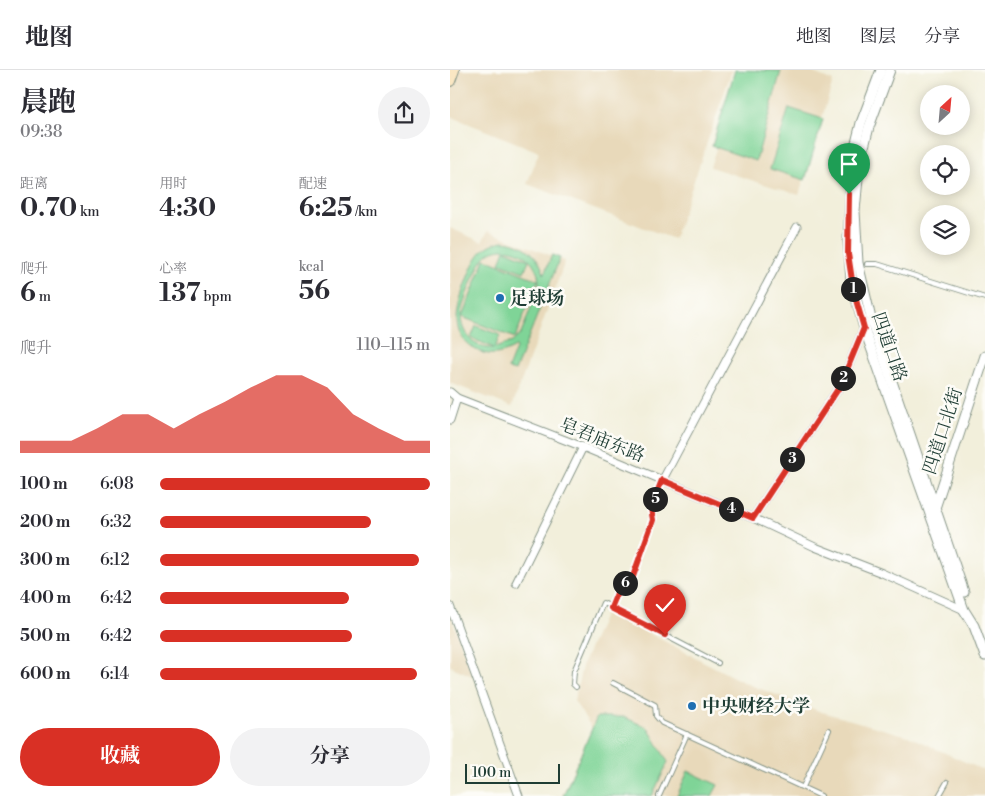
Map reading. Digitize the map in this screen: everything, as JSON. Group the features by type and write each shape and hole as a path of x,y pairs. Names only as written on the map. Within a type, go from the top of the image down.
{"main road":[{"path":"450,81 454,70"}],"street":[{"name":"四道口路","path":"881,70 861,123 850,177 848,254 854,293 864,328 964,610 974,626"},
{"name":"四道口路","path":"890,70 869,127 859,167 855,211 858,263 872,323 936,505 985,656"},
{"path":"662,480 797,227"},
{"path":"753,518 840,386 864,328"},
{"name":"四道口北街","path":"932,517 985,356"},
{"name":"皂君庙东路","path":"450,392 457,398 662,480 753,518 815,547 882,572 964,610"},
{"path":"450,420 457,398"},
{"path":"516,583 583,448"},
{"path":"450,606 519,796"}],"lane":[{"path":"866,264 877,264 985,298"},
{"path":"611,608 622,581 630,585 653,520 651,508 662,480"},
{"path":"576,686 573,684 574,671 603,603 718,663"},
{"path":"613,683 655,705 656,716 662,723 821,796"},
{"path":"802,787 830,730"},
{"path":"659,796 687,734"},
{"path":"939,796 947,782"}],"shaded area":[{"path":"450,70 732,70 674,239 527,184 539,152 450,116"},
{"path":"742,70 807,70 833,81 799,195 710,167"},
{"path":"450,228 482,242 488,231 565,261 512,407 450,383"},
{"name":"中央财经大学","path":"606,611 745,683 822,712 908,736 985,771 985,796 562,796 592,728 574,701 583,663"},
{"path":"450,614 472,676 450,666"}],"green space":[{"path":"735,70 781,71 756,161 712,146"},
{"path":"789,108 823,119 805,180 770,169"},
{"path":"504,241 524,247 538,261 544,274 552,255 560,258 515,371 508,369 517,346 499,354 480,352 464,340 457,324 458,307 473,264 482,251 495,243","holes":["501,249 509,250 529,259 537,271 539,286 521,334 512,342 495,348 500,335 476,326 471,338 494,348 487,348 476,344 467,335 462,323 462,311 471,284 483,259 494,251"]},
{"path":"505,250 529,260 524,272 500,263"},
{"name":"足球场","path":"485,259 538,280 515,338 462,317"},
{"path":"597,717 624,717 648,728 668,762 652,796 563,796"},
{"path":"688,771 718,785 712,796 677,796"}],"place":[{"name":"足球场","path":"500,298"},
{"name":"中央财经大学","path":"692,706"}],"route":[{"path":"665,635 611,608 622,581 630,585 653,520 651,508 662,480 753,518 840,386 864,328 851,280 848,254 849,194"}]}
